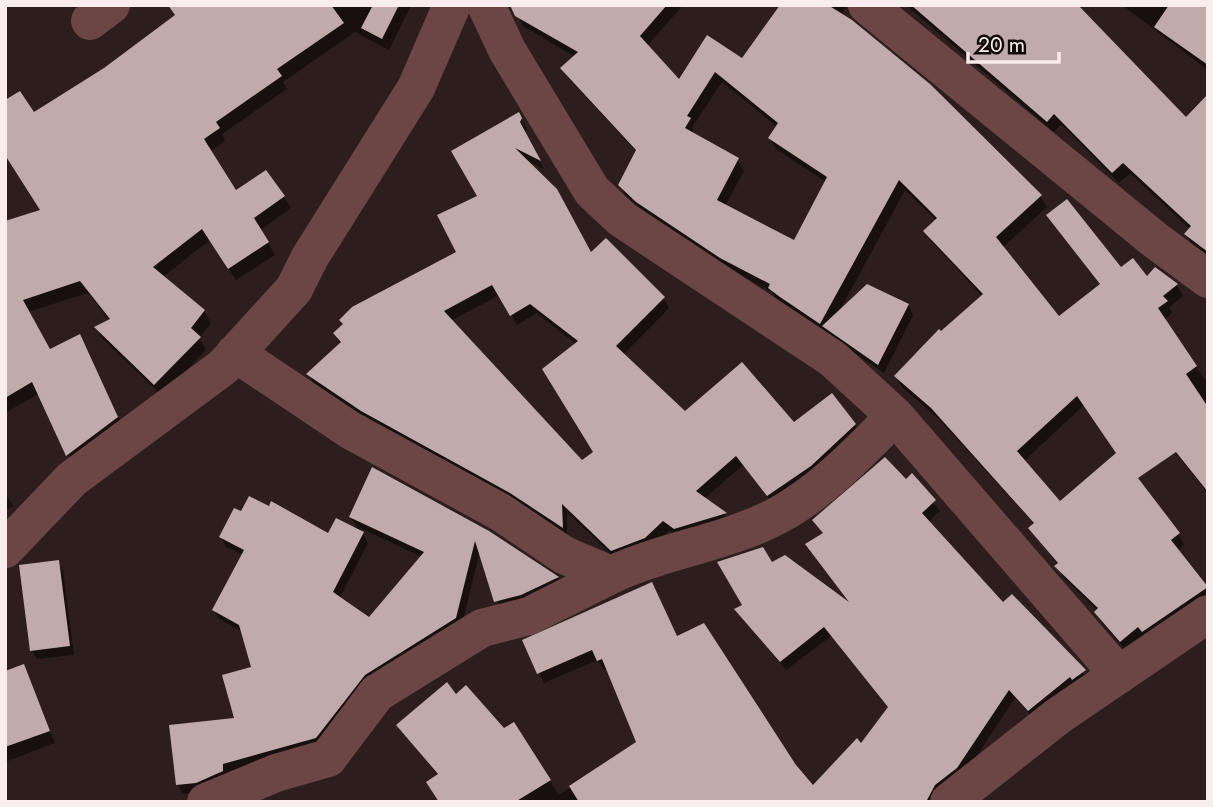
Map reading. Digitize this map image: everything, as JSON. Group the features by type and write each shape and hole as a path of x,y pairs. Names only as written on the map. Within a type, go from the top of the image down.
{"street":[{"path":"5,549 72,479 223,367 295,289 310,257 416,88 452,5"},
{"path":"486,5 507,50 592,191 622,219 833,359 895,416 1119,675"},
{"path":"867,5 1155,240 1208,279"},
{"path":"236,353 350,430 500,512 564,555 611,575"},
{"path":"206,802 276,773 328,758 377,693 482,628 529,616 647,558 715,539 776,516 831,480 895,416"},
{"path":"949,802 1058,716 1208,614"}],"building":[{"path":"168,5 331,5 344,23 277,69 282,76 216,122 220,128 204,139 236,190 266,170 285,196 254,218 269,242 228,269 202,229 153,267 205,310 191,328 201,337 154,385 94,327 110,319 80,281 23,300 50,349 80,334 118,417 66,456 32,382 5,398 5,221 40,210 5,155 5,100 20,91 34,112 104,68 175,15"},
{"path":"373,5 399,5 382,39 361,28"},
{"path":"510,5 667,5 640,36 679,79 707,35 742,58 780,5 828,5 852,20 930,84 1042,195 996,237 1059,316 1100,284 1046,215 1067,199 1121,267 1133,258 1147,276 1155,267 1178,284 1163,296 1168,301 1158,308 1197,366 1186,374 1208,407 1208,492 1176,452 1138,478 1180,533 1171,540 1208,587 1142,632 1138,627 1120,642 1094,612 1098,608 1054,566 1058,563 1028,528 1034,523 931,408 894,376 939,329 941,331 983,294 923,231 937,218 899,180 820,324 768,288 770,284 720,258 636,202 618,185 636,150 560,68 578,52 515,16","holes":["715,72 778,123 768,138 827,177 794,240 717,200 739,158 685,128 691,118 687,116","1077,396 1116,453 1060,501 1017,451"]},
{"path":"911,5 1078,5 1186,117 1208,94 1208,252 1184,234 1191,226 1123,163 1112,173 1054,114 1047,122"},
{"path":"1169,5 1208,5 1208,65 1154,27"},
{"path":"519,112 522,118 520,122 541,161 515,148 557,189 591,252 606,238 665,297 616,346 685,411 742,362 794,422 832,393 856,424 811,466 767,496 736,456 696,491 727,513 674,529 663,521 645,538 611,551 562,504 563,528 510,493 361,411 306,374 341,342 333,333 343,324 339,320 352,307 456,252 437,215 477,196 451,151","holes":["492,285 510,316 530,304 578,341 542,369 593,452 582,460 444,311"]},
{"path":"867,284 909,304 878,365 822,326"},
{"path":"885,457 906,479 912,473 936,500 922,513 1003,602 1012,594 1086,670 1072,680 1070,677 1028,711 1009,690 957,768 935,785 926,802 579,802 569,786 636,742 602,659 597,661 592,650 537,674 522,640 652,582 677,636 704,623 796,765 813,785 857,738 861,743 888,707 824,627 780,662 734,609 742,605 717,562 763,547 772,562 785,555 849,602 805,544 823,533 812,520"},
{"path":"372,467 489,531 559,577 521,595 494,602 475,541 456,618 365,675 316,738 223,764 223,771 196,783 176,785 169,725 234,718 222,675 251,667 239,625 212,610 244,550 219,537 234,508 241,511 249,496 269,506 271,501 328,533 336,518 364,532 333,592 369,617 424,552 349,517"},
{"path":"59,560 70,646 30,651 19,565"},
{"path":"24,664 50,731 5,747 5,671"},
{"path":"447,682 456,694 466,685 504,728 514,722 551,780 515,802 439,802 426,782 438,774 396,725"}]}
